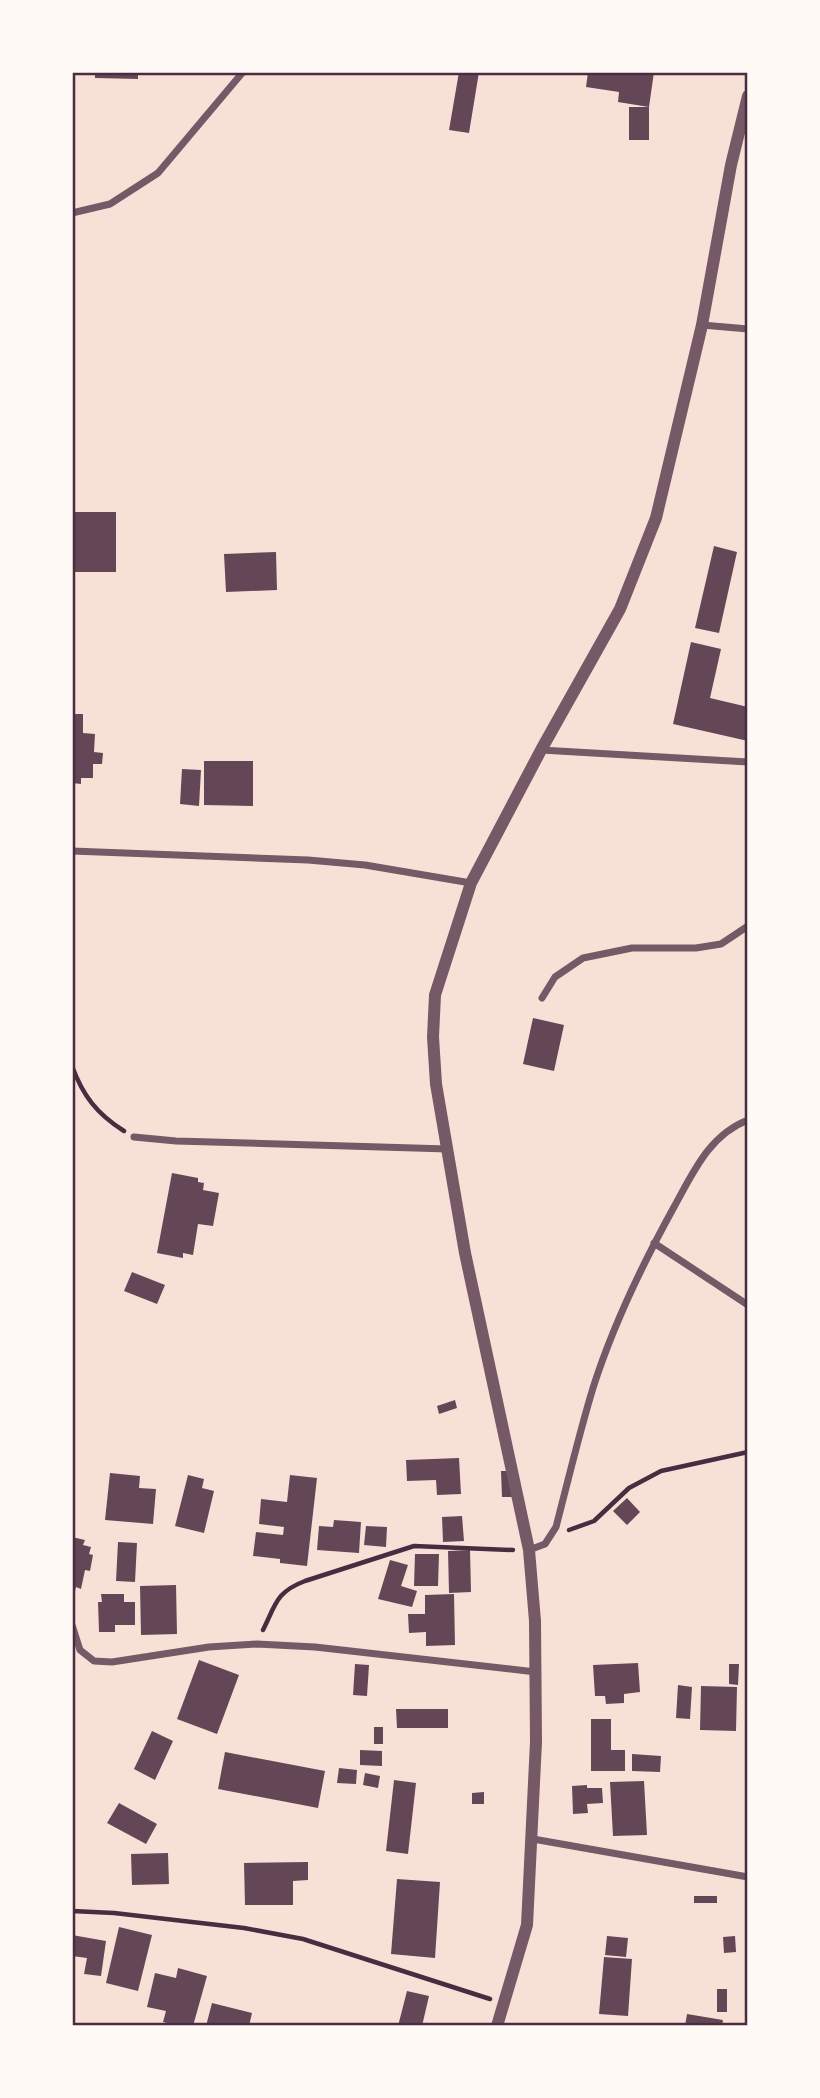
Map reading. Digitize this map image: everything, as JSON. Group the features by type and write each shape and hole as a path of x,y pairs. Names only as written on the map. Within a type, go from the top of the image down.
{"street":[{"path":"72,213 110,204 158,173 243,72"},
{"path":"497,2026 527,1925 533,1839 537,1672 529,1550 465,1253 436,1084 433,1037 435,995 471,883 620,609 656,518 702,325 731,165 748,96"},
{"path":"702,325 748,329"},
{"path":"541,750 748,762"},
{"path":"72,851 252,856 319,861 365,865 471,883"},
{"path":"542,998 555,977 583,958 632,948 696,948 721,944 748,926"},
{"path":"529,1550 545,1544 551,1536 594,1386 618,1320 654,1243 703,1156 722,1135 748,1120"},
{"path":"134,1137 176,1141 449,1149"},
{"path":"654,1243 748,1305"},
{"path":"72,1625 80,1650 94,1661 112,1662 209,1647 257,1644 315,1647 537,1672"},
{"path":"533,1839 748,1877"}],"path":[{"path":"72,1066 81,1090 104,1118 134,1137"},
{"path":"551,1536 594,1521 629,1488 661,1471 748,1452"},
{"path":"257,1644 277,1600 288,1588 305,1581 414,1546 529,1550"},
{"path":"72,1911 114,1913 244,1928 303,1939 504,2004"}],"building":[{"path":"95,72 138,72 138,79 95,78"},
{"path":"459,72 479,72 469,133 449,130"},
{"path":"588,72 654,72 649,107 618,102 619,92 586,87"},
{"path":"629,107 649,107 649,140 629,140"},
{"path":"72,512 116,512 116,572 72,572"},
{"path":"714,546 737,552 719,633 695,628"},
{"path":"276,552 277,590 226,592 224,554"},
{"path":"691,642 721,649 710,698 748,707 748,741 673,724"},
{"path":"72,714 83,714 83,733 95,734 94,752 103,753 102,764 93,764 93,778 81,778 81,784 72,783"},
{"path":"204,761 253,761 253,806 204,805"},
{"path":"182,769 201,770 199,806 180,804"},
{"path":"533,1018 564,1025 554,1071 523,1064"},
{"path":"172,1173 198,1178 198,1182 204,1183 203,1190 219,1193 213,1226 198,1224 193,1255 183,1253 183,1258 157,1253"},
{"path":"132,1272 165,1285 157,1304 124,1291"},
{"path":"455,1400 457,1408 439,1414 437,1406"},
{"path":"459,1458 461,1494 437,1495 436,1480 407,1481 406,1460"},
{"path":"501,1471 510,1471 512,1497 502,1497"},
{"path":"110,1473 140,1476 139,1488 156,1489 153,1524 105,1520"},
{"path":"188,1475 204,1479 202,1488 214,1491 204,1533 175,1526"},
{"path":"290,1475 317,1478 307,1566 253,1556 256,1532 283,1535 284,1527 259,1524 261,1499 287,1502"},
{"path":"627,1498 640,1512 627,1525 613,1511"},
{"path":"462,1516 464,1541 443,1542 442,1517"},
{"path":"334,1520 361,1522 359,1553 317,1550 319,1526 333,1527"},
{"path":"366,1526 387,1527 386,1547 364,1545"},
{"path":"72,1537 85,1540 83,1545 91,1547 89,1554 93,1555 90,1571 85,1570 81,1589 76,1587 73,1598"},
{"path":"118,1542 137,1543 135,1582 116,1581"},
{"path":"470,1550 471,1592 449,1593 448,1551"},
{"path":"415,1554 439,1554 438,1586 414,1586"},
{"path":"390,1560 408,1565 401,1586 417,1591 412,1607 378,1599"},
{"path":"176,1585 177,1634 141,1635 140,1586"},
{"path":"101,1594 124,1594 124,1602 135,1602 135,1625 115,1625 115,1632 99,1632 98,1602 102,1602"},
{"path":"454,1594 455,1645 426,1646 426,1632 409,1633 408,1614 425,1614 425,1595"},
{"path":"199,1660 239,1675 217,1734 177,1719"},
{"path":"638,1663 640,1692 624,1694 624,1703 606,1704 605,1696 595,1696 593,1665"},
{"path":"355,1664 369,1665 367,1696 353,1695"},
{"path":"729,1664 739,1664 738,1685 729,1684"},
{"path":"678,1685 692,1687 690,1719 676,1718"},
{"path":"701,1686 737,1687 736,1731 700,1730"},
{"path":"396,1709 448,1709 448,1728 397,1728"},
{"path":"591,1719 611,1719 611,1750 625,1750 625,1771 591,1771"},
{"path":"374,1727 383,1727 383,1744 374,1744"},
{"path":"152,1731 173,1741 155,1780 134,1769"},
{"path":"360,1750 382,1751 382,1766 360,1765"},
{"path":"225,1752 325,1771 318,1808 218,1789"},
{"path":"632,1754 661,1756 660,1772 632,1771"},
{"path":"339,1768 357,1770 356,1784 337,1783"},
{"path":"365,1773 380,1776 378,1788 363,1785"},
{"path":"394,1780 416,1783 408,1854 386,1851"},
{"path":"644,1781 647,1835 613,1836 610,1782"},
{"path":"587,1785 587,1788 602,1788 603,1803 587,1804 588,1813 573,1814 572,1786"},
{"path":"484,1792 484,1804 472,1804 472,1793"},
{"path":"119,1803 157,1824 146,1844 107,1823"},
{"path":"168,1853 169,1884 132,1885 131,1854"},
{"path":"308,1862 308,1880 293,1881 293,1905 245,1905 244,1863"},
{"path":"397,1879 440,1882 435,1958 391,1954"},
{"path":"694,1896 717,1896 717,1903 694,1903"},
{"path":"119,1927 152,1935 138,1991 106,1983"},
{"path":"72,1935 106,1941 101,1976 84,1974 87,1958 72,1956"},
{"path":"607,1936 628,1938 626,1957 605,1955"},
{"path":"735,1936 736,1952 724,1953 723,1937"},
{"path":"604,1957 632,1959 628,2016 599,2014"},
{"path":"178,1968 207,1976 193,2026 163,2022 166,2011 147,2007 155,1973 176,1978"},
{"path":"717,1989 727,1989 727,2012 717,2012"},
{"path":"407,1991 429,1996 422,2026 398,2026"},
{"path":"212,2003 252,2013 249,2026 206,2026"},
{"path":"687,2014 723,2020 722,2026 685,2026"}]}
